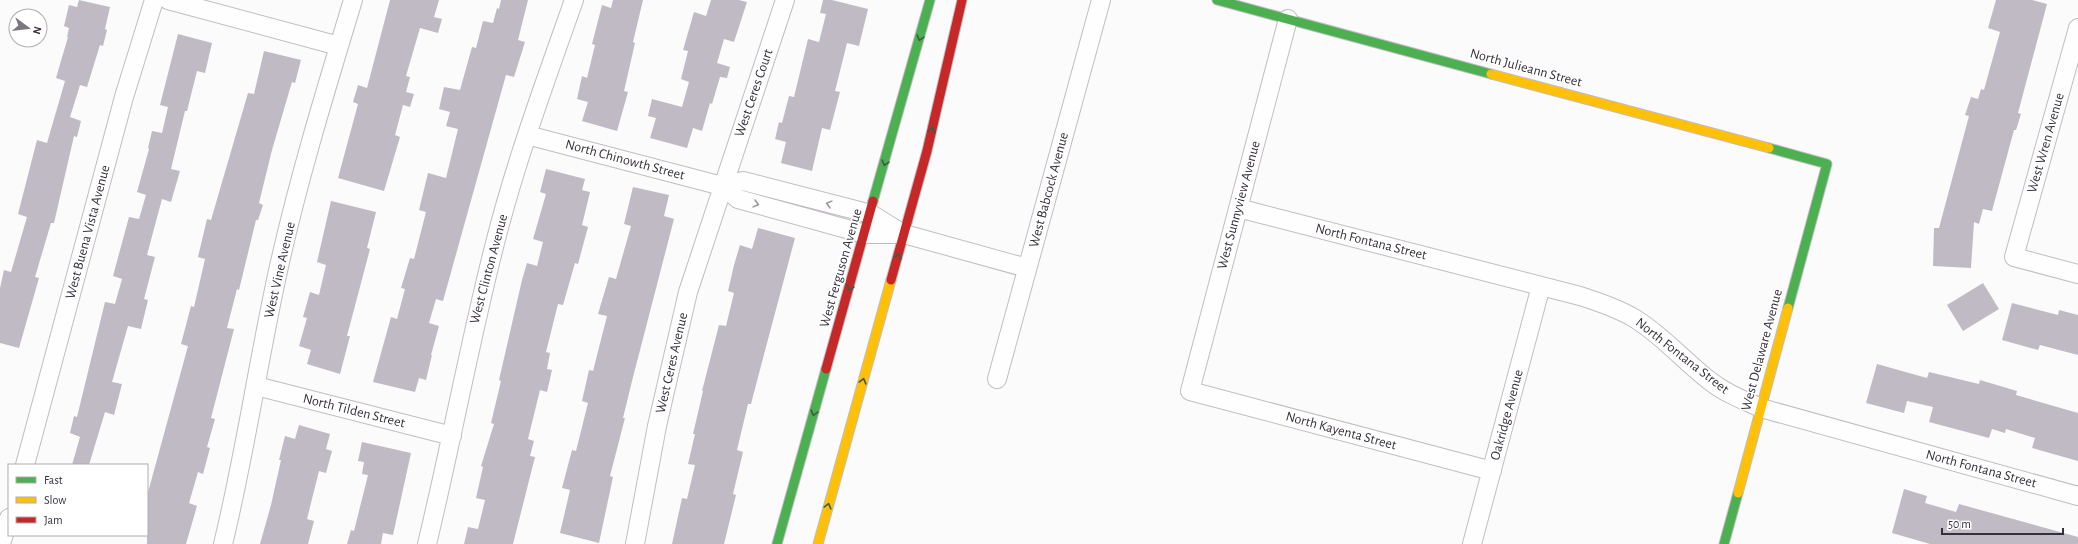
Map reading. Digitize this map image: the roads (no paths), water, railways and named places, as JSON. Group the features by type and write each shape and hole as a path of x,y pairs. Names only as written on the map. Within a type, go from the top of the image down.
{"street":[{"name":"West Buena Vista Avenue","path":"25,464 124,97 154,0"},
{"path":"168,0 339,46"},
{"name":"West Vine Avenue","path":"223,544 278,271 339,46 353,0"},
{"name":"West Clinton Avenue","path":"427,544 452,436 472,337 492,253 527,135 574,0"},
{"name":"West Ceres Court","path":"722,186 786,0"},
{"name":"West Ferguson Avenue","path":"777,544 930,0"},
{"path":"818,544 927,151 962,0"},
{"name":"West Babcock Avenue","path":"997,379 1101,0"},
{"name":"North Julieann Street","path":"1217,0 1827,164"},
{"name":"West Sunnyview Avenue","path":"1190,391 1288,19"},
{"name":"West Wren Avenue","path":"2078,28 2014,257 2078,274"},
{"name":"North Chinowth Street","path":"527,135 722,186 738,199 865,234 904,234 1027,268"},
{"name":"West Delaware Avenue","path":"1724,544 1827,164"},
{"name":"North Chinowth Street","path":"722,186 742,181 871,214 904,234"},
{"name":"West Ceres Avenue","path":"635,544 657,426 688,292 722,186"},
{"name":"North Fontana Street","path":"1238,208 1541,286 1610,306 1634,319 1655,333 1710,382 1733,396 1761,408 2078,496"},
{"name":"Oakridge Avenue","path":"1472,544 1541,286"},
{"name":"North Tilden Street","path":"256,386 452,436"},
{"name":"North Kayenta Street","path":"1190,391 1492,471"},
{"path":"1,544 8,521"}]}
